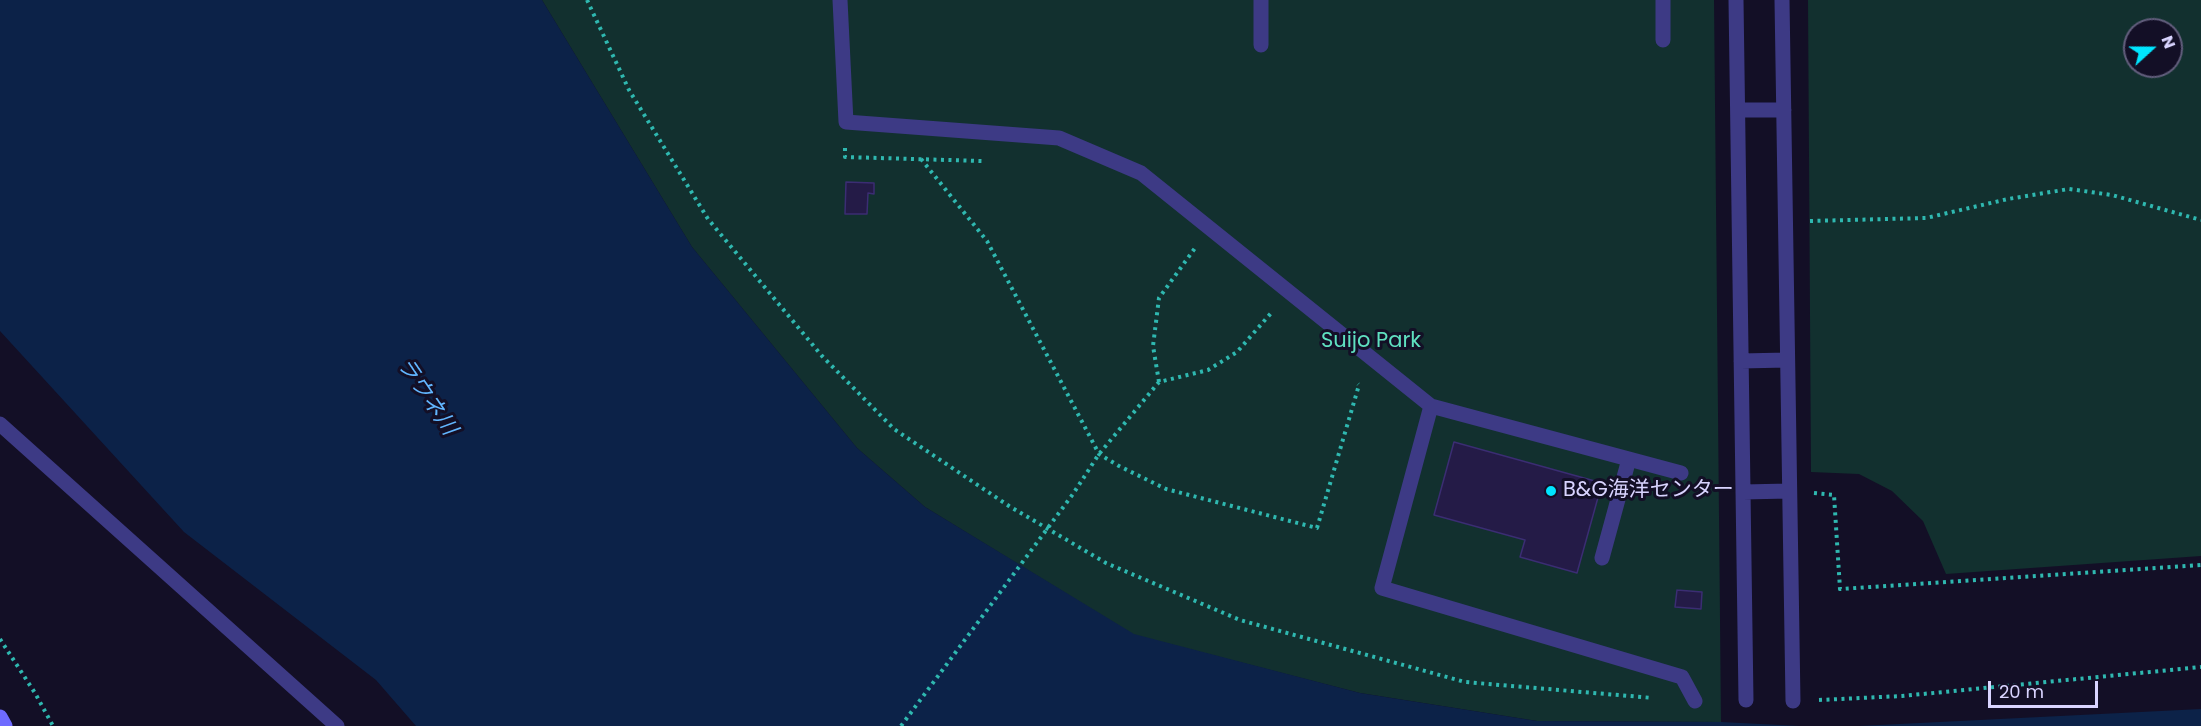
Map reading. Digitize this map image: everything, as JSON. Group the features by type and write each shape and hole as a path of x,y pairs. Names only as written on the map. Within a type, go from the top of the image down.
{"street":[{"path":"840,0 846,122 1059,138 1141,172 1431,406 1681,473"},
{"path":"1261,0 1261,45"},
{"path":"1663,0 1663,40"},
{"path":"1736,0 1746,700"},
{"path":"1782,0 1792,702"},
{"path":"1738,110 1784,110"},
{"path":"1742,361 1787,360"},
{"path":"1431,406 1382,588 1682,677 1695,701"},
{"path":"0,424 337,726"},
{"path":"1602,558 1629,459"},
{"path":"1743,492 1789,491"},
{"path":"0,717 5,726"}],"path":[{"path":"587,0 629,90 708,219 822,356 894,429 1009,506 1106,563 1240,620 1465,682 1695,701"},
{"path":"846,122 845,157 987,162"},
{"path":"921,159 987,241 1100,454 1119,466 1166,489 1317,528 1359,385 1351,378"},
{"path":"1785,221 1926,218 2008,199 2069,189 2112,195 2201,220"},
{"path":"1187,240 1204,254"},
{"path":"1159,382 1154,346 1159,298 1196,247"},
{"path":"1264,305 1281,319"},
{"path":"901,726 1073,494 1100,454 1159,382 1208,370 1237,352 1272,312"},
{"path":"1789,491 1834,495 1840,589 2201,565"},
{"path":"0,639 53,726"},
{"path":"1792,702 1902,696 2201,667"}],"green space":[{"name":"Suijo Park","path":"542,0 1714,0 1721,722 1537,721 1360,693 1134,635 925,507 857,448 692,247"},
{"path":"1808,0 2201,0 2201,556 1946,574 1923,521 1892,491 1859,474 1811,472"}],"water":[{"name":"ラウネ川","path":"0,0 542,0 692,247 857,448 925,507 1134,634 1360,693 1537,721 1721,722 1800,726 416,726 376,680 184,532 0,331"},
{"path":"2201,709 2201,726 1859,726"}],"building":[{"path":"846,182 874,183 874,194 868,193 867,214 845,214"},
{"path":"1454,442 1602,483 1577,573 1520,557 1525,540 1434,515"},
{"path":"1677,590 1702,592 1701,609 1675,607"}],"place":[{"name":"B&G海洋センター","path":"1551,491"}]}
